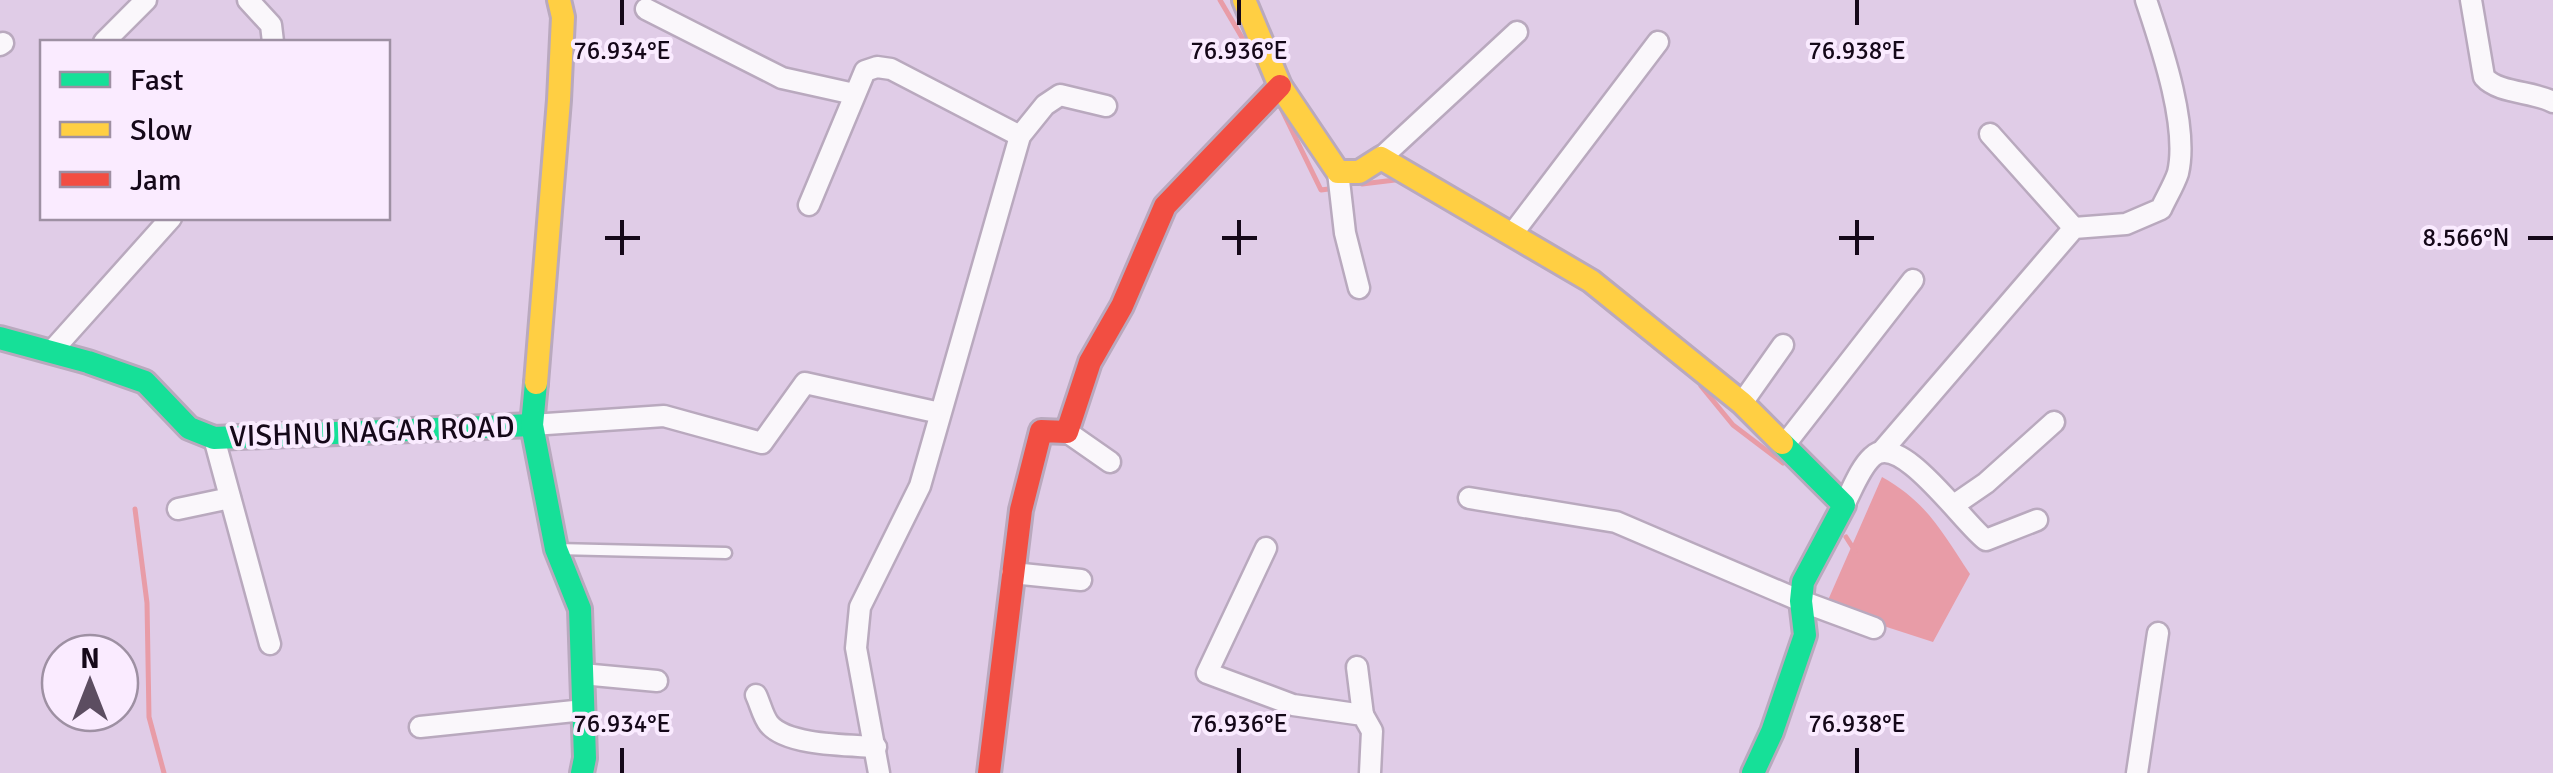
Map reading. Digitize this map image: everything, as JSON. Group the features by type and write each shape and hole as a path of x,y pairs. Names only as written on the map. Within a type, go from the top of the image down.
{"street":[{"path":"106,40 146,0"},
{"path":"248,0 270,25 273,40"},
{"path":"559,0 563,17 559,100 532,425 556,550 580,609 585,758 582,773"},
{"path":"1244,0 1280,86 1338,172 1345,233 1359,288"},
{"path":"1882,452 2074,228 2126,224 2161,209 2178,171 2177,113 2164,54 2146,0"},
{"path":"2472,0 2484,77 2491,85 2532,93 2553,102"},
{"path":"646,9 782,78 854,94"},
{"path":"1338,172 1359,172 1381,158 1518,32"},
{"path":"1513,233 1658,42"},
{"path":"809,205 865,71 891,69 1020,136"},
{"path":"1067,432 1090,362 1122,306 1165,206 1280,86"},
{"path":"879,773 856,648 860,607 920,486 1020,136 1045,105 1060,95 1106,106"},
{"path":"1990,134 2074,228"},
{"path":"1381,158 1591,281 1742,403 1844,505"},
{"path":"51,352 168,220"},
{"path":"1786,444 1913,280"},
{"name":"VISHNU NAGAR ROAD","path":"0,338 145,382 189,428 214,438 532,425"},
{"path":"1742,403 1783,344"},
{"path":"532,425 664,416 762,444 805,383 940,413"},
{"path":"1954,505 1986,484 2054,422"},
{"path":"989,773 1012,573 1028,475 1041,431 1067,432 1110,462"},
{"path":"214,438 270,644"},
{"path":"1753,773 1772,732 1805,635 1803,582 1871,457 1896,452 1986,540 2037,520"},
{"path":"178,509 230,498"},
{"path":"1469,498 1616,522 1874,628"},
{"path":"1266,548 1207,673 1293,705 1363,715"},
{"path":"1012,573 1081,580"},
{"path":"2136,773 2158,632"},
{"path":"1357,666 1363,715 1372,731 1370,773"},
{"path":"582,674 658,681"},
{"path":"756,695 768,724 786,735 876,747"},
{"path":"420,727 584,710"}],"lane":[{"path":"556,550 726,553"}],"shaded area":[{"path":"1882,477 1922,508 1970,574 1933,642 1825,607"}],"waterway":[{"path":"1220,0 1254,58"},
{"path":"1280,106 1321,190 1336,188"},
{"path":"1362,184 1395,180"},
{"path":"1701,386 1733,425 1783,463"},
{"path":"135,509 147,603 149,717 164,773"},
{"path":"1846,537 1855,551"}],"traffic: fast":[{"path":"0,338 145,382 189,428 214,438 532,425"},
{"path":"536,383 532,425 556,549 580,609 585,758 582,773"},
{"path":"1753,773 1772,732 1805,635 1803,582 1844,505 1782,443"}],"traffic: slow":[{"path":"536,383 559,100 563,17 559,0"},
{"path":"1244,0 1280,86 1338,172 1359,172 1381,158 1591,281 1742,403 1782,443"}],"traffic: jam":[{"path":"989,773 1021,510 1041,431 1067,432 1090,362 1122,306 1165,206 1280,86"}]}
